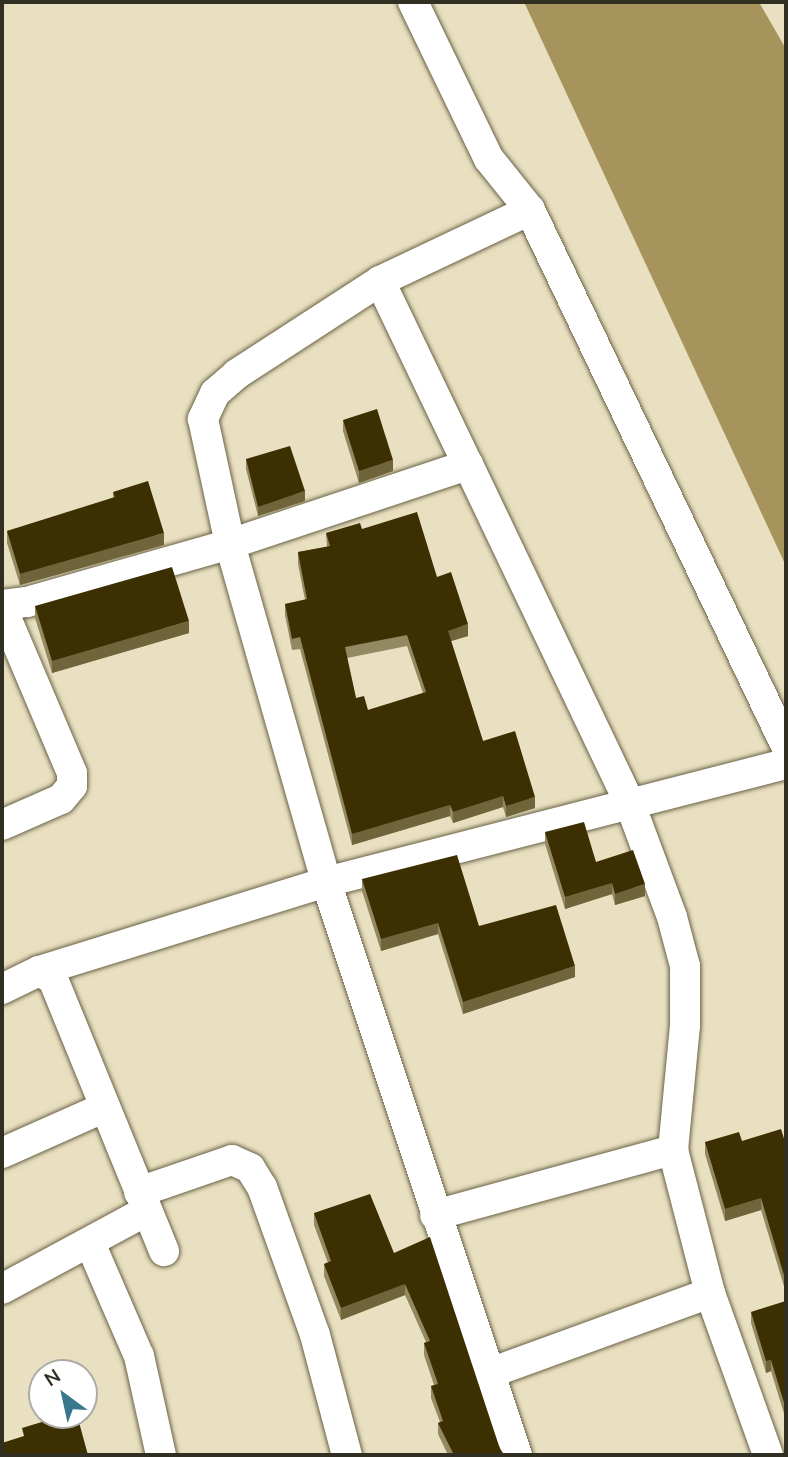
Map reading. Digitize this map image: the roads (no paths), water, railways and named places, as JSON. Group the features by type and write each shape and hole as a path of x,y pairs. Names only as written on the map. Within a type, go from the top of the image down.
{"street":[{"path":"413,2 489,159 530,210 786,746"},
{"path":"517,1455 326,882 230,544 203,419 215,393 380,281 530,210"},
{"path":"380,281 630,804 673,916 685,966 685,1026 673,1150 710,1293 768,1455"},
{"path":"2,825 61,799 72,786 72,773 4,623 27,603 230,544 468,465"},
{"path":"2,989 39,971 326,882 786,764"},
{"path":"39,971 53,979 103,1108 164,1251"},
{"path":"2,1153 103,1108"},
{"path":"435,1215 673,1150"},
{"path":"2,1289 90,1244 143,1201 232,1160 250,1168 262,1187 315,1335 348,1455"},
{"path":"90,1244 139,1356 161,1455"},
{"path":"490,1373 710,1293"}]}
